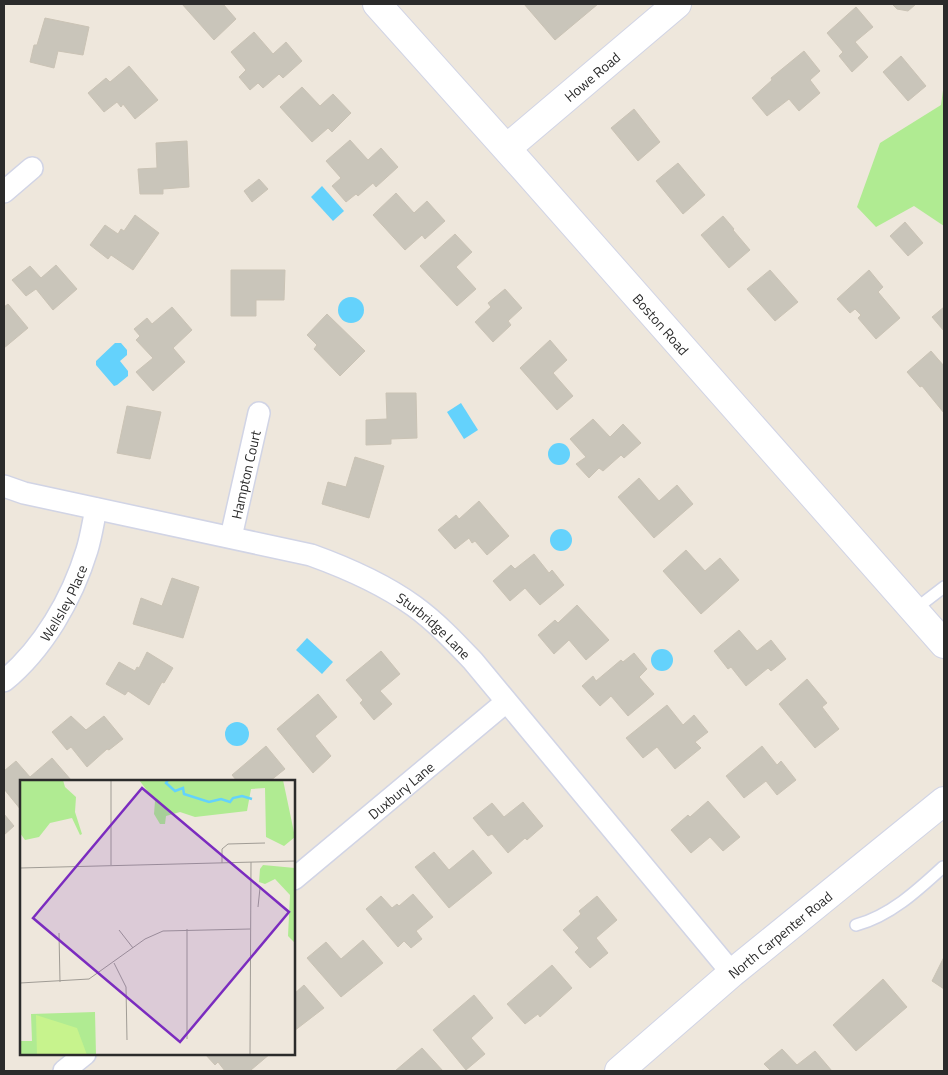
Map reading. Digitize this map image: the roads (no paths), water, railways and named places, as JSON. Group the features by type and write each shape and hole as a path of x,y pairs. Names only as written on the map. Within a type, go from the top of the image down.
{"street":[{"name":"Boston Road","path":"377,4 507,148 944,644"},
{"name":"Howe Road","path":"507,148 677,4"},
{"path":"4,192 32,168"},
{"name":"Hampton Court","path":"231,537 259,414"},
{"name":"Sturbridge Lane","path":"4,486 24,493 311,555 349,569 380,584 414,606 445,632 472,661 732,973"},
{"name":"Wellsley Place","path":"4,682 36,647 57,617 74,585 87,550 96,509"},
{"name":"Duxbury Lane","path":"295,878 506,702"},
{"name":"North Carpenter Road","path":"620,1071 732,973 944,801"},
{"path":"64,1071 84,1055"}],"lane":[{"path":"914,610 944,587"},
{"path":"856,925 869,922 912,895 943,868"}],"water":[{"path":"322,186 344,211 333,221 311,197"},
{"path":"351,297 360,301 364,310 360,319 351,323 342,319 338,310 342,301"},
{"path":"115,343 121,343 127,350 127,355 120,361 128,371 128,376 114,386 96,365 96,361"},
{"path":"461,403 478,430 464,439 447,412"},
{"path":"559,443 567,446 570,454 567,462 559,465 551,462 548,454 551,446"},
{"path":"561,529 569,532 572,540 569,548 561,551 553,548 550,540 553,532"},
{"path":"307,638 333,662 322,674 296,650"},
{"path":"662,649 670,652 673,660 670,668 662,671 654,668 651,660 654,652"},
{"path":"237,722 245,726 249,734 245,742 237,746 229,742 225,734 229,726"}]}
